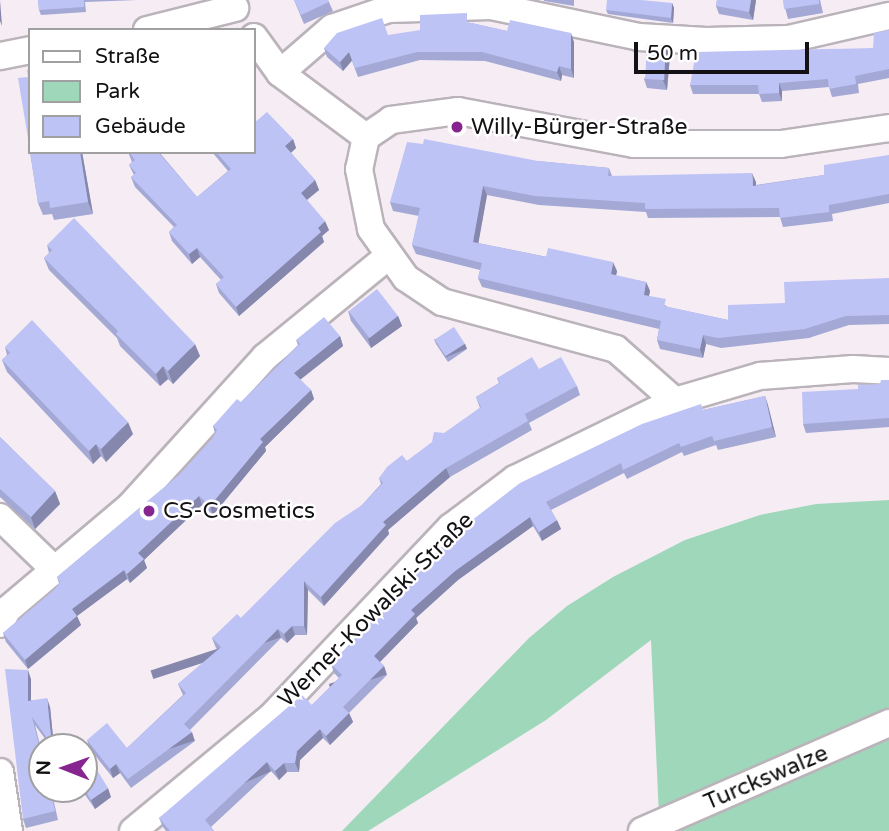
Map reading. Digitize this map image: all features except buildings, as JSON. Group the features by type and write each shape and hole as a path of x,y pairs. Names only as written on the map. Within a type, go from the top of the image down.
{"street":[{"path":"280,73 332,28 388,9 491,6 639,37 706,41 789,39 889,16"},
{"path":"158,28 239,13"},
{"path":"256,40 280,73 366,137"},
{"path":"0,56 28,50"},
{"path":"675,401 616,349 442,302 420,290 387,257 362,205 359,169 366,137 391,120 458,111 634,144 781,144 889,128"},
{"path":"0,624 7,610 130,506 265,357 387,257"},
{"name":"Werner-Kowalski-Straße","path":"133,831 272,716 451,527 515,479 675,401 760,376 853,369 889,371"},
{"path":"0,517 56,571"},
{"name":"Turckswalze","path":"642,831 889,723"},
{"path":"0,772 9,831"}],"green space":[{"path":"889,500 889,831 629,831 659,817 651,640 546,720 368,831 342,831 529,638 567,606 613,577 685,540 760,515 816,504"}],"place":[{"name":"Willy-Bürger-Straße","path":"457,127"},
{"name":"CS-Cosmetics","path":"149,511"}]}
